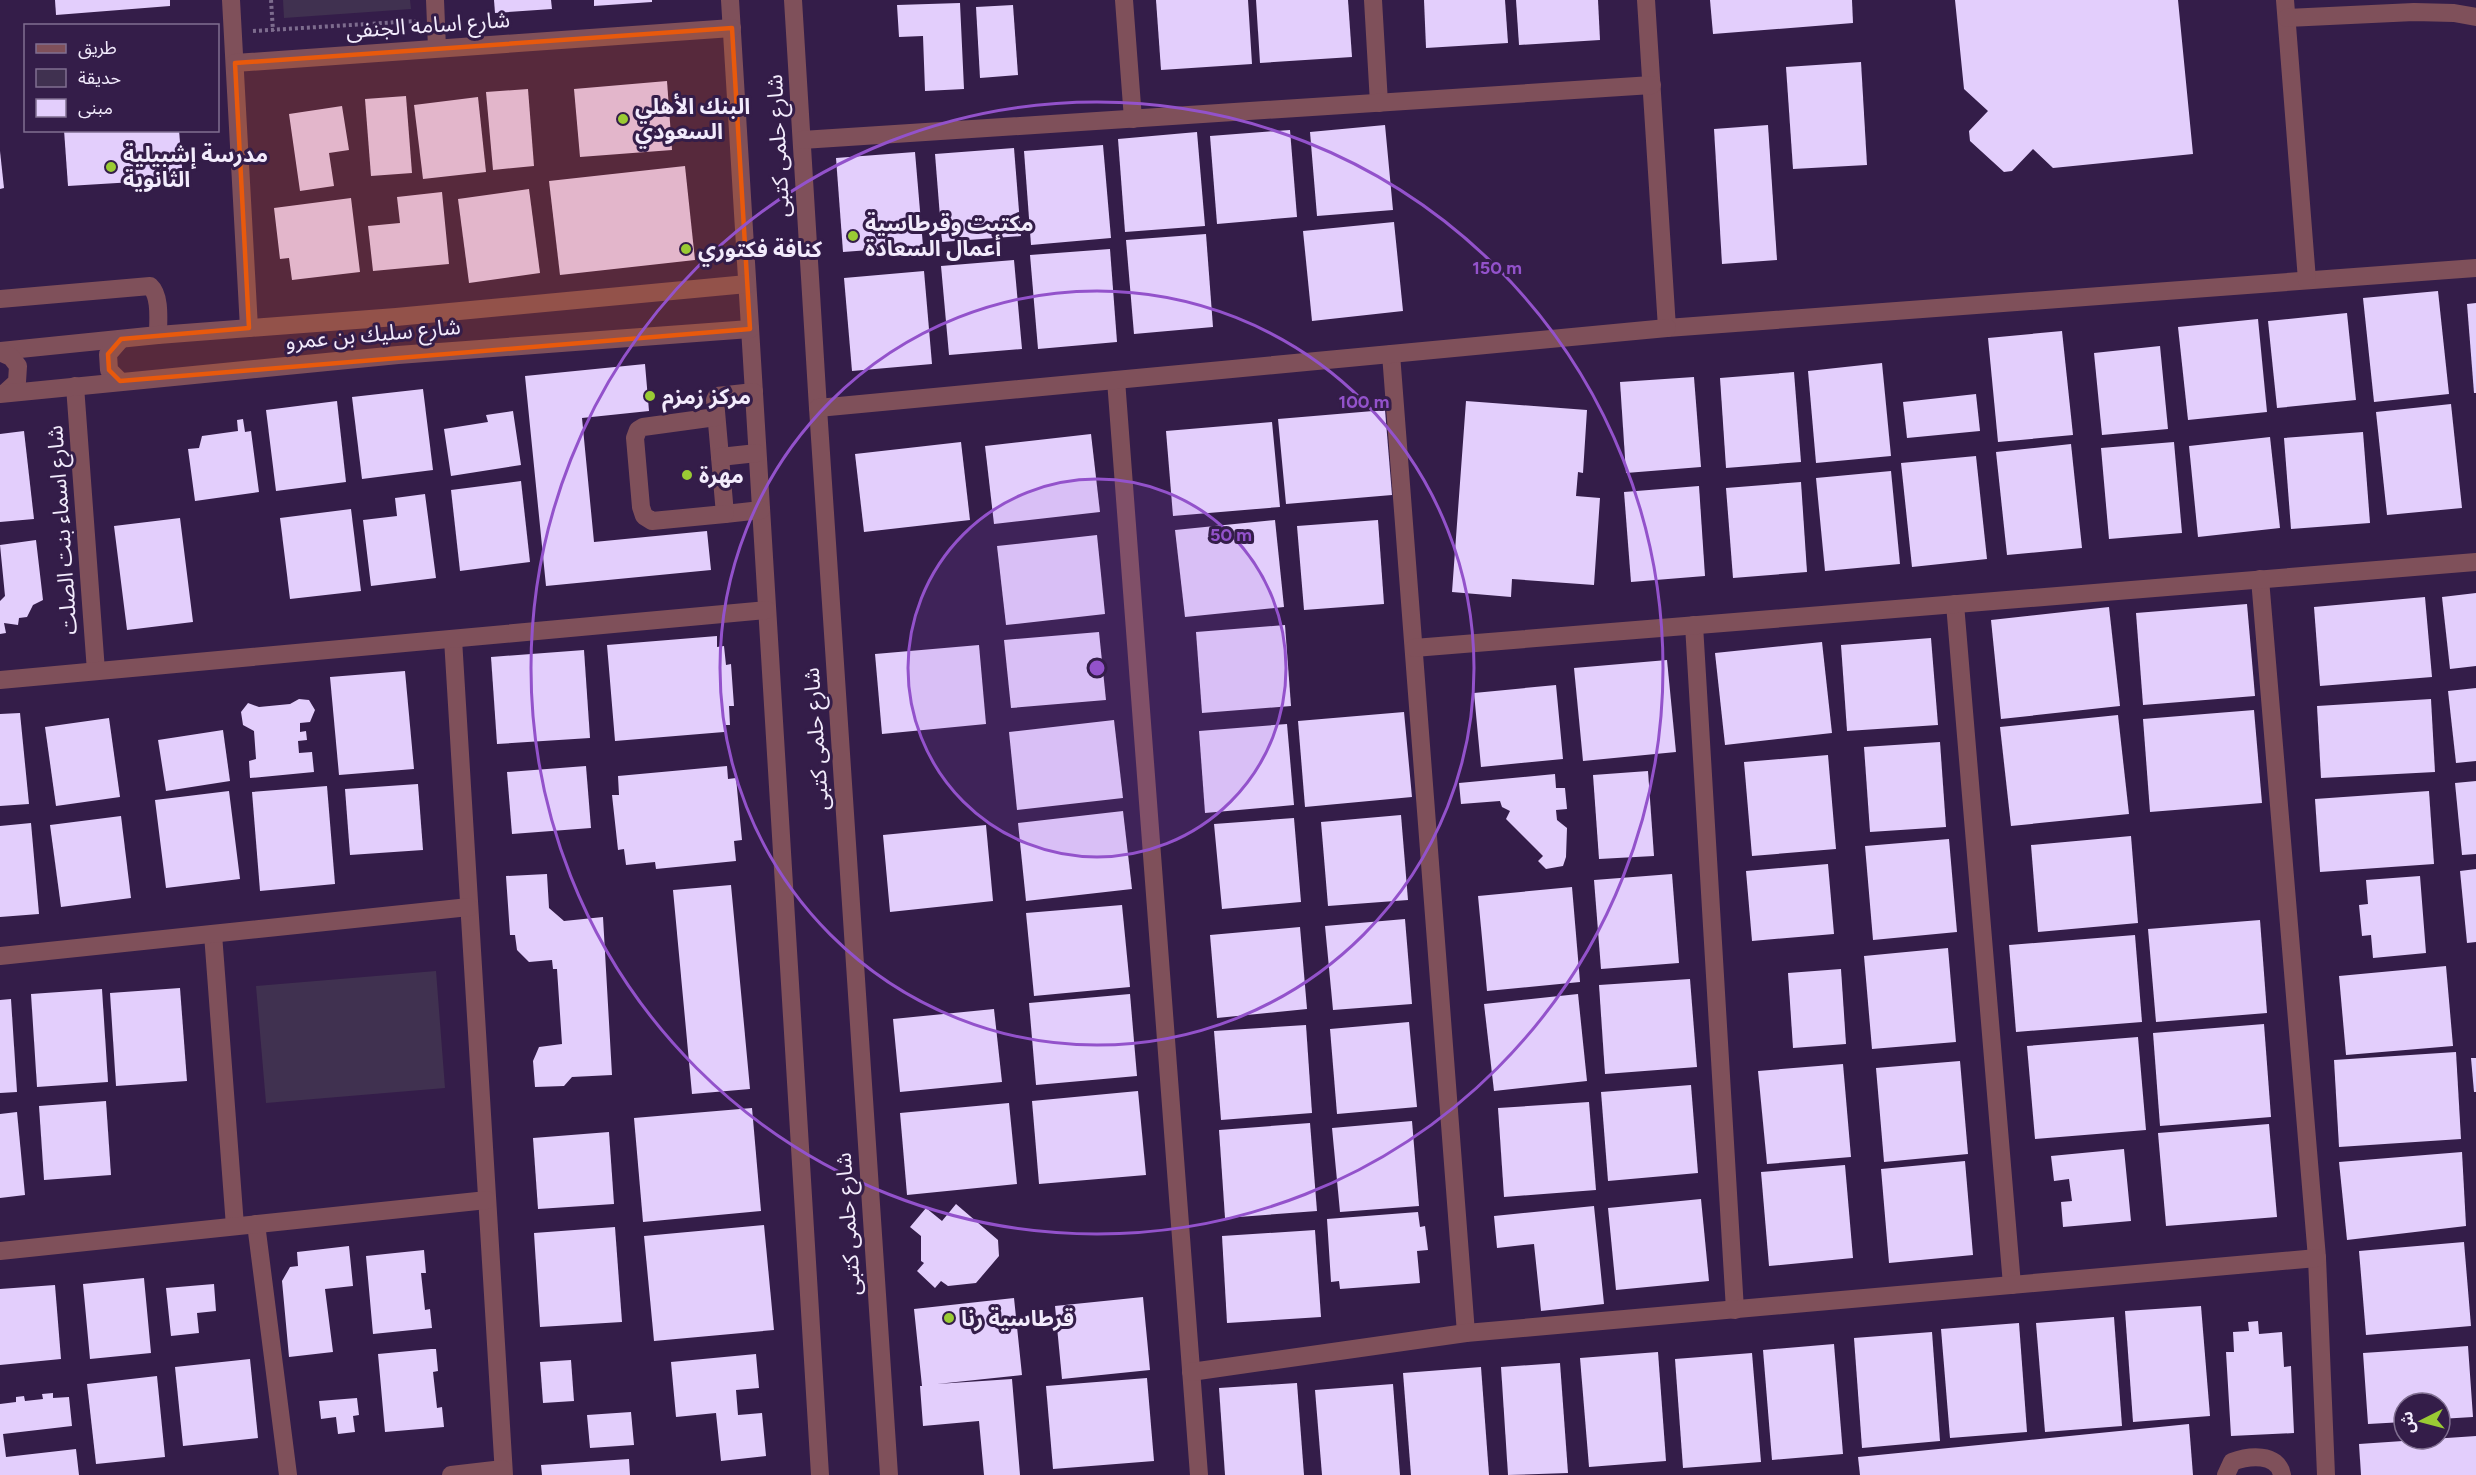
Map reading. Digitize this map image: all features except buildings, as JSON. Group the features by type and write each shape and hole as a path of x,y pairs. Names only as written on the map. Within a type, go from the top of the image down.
{"street":[{"path":"231,0 249,328"},
{"path":"435,0 437,48"},
{"name":"شارع حلمى كتبى","path":"730,0 820,1475"},
{"name":"شارع حلمى كتبى","path":"794,0 818,408 889,1475"},
{"path":"1124,0 1133,119"},
{"path":"1373,0 1379,103"},
{"path":"1646,0 1667,328"},
{"path":"2307,280 2286,9 2454,13 2476,17"},
{"name":"شارع اسامه الجنفى","path":"235,63 732,28"},
{"path":"802,140 1652,85"},
{"path":"818,408 1667,328 2476,268"},
{"name":"شارع سليك بن عمرو","path":"0,351 158,335 396,317 747,284"},
{"path":"0,299 150,286 156,297 158,335"},
{"name":"شارع سليك بن عمرو","path":"2,394 398,354 750,329"},
{"path":"120,381 109,370 108,354 122,339"},
{"path":"0,351 11,357 18,366 17,382 2,394"},
{"path":"1391,354 1466,1333"},
{"path":"1116,380 1199,1475"},
{"name":"شارع اسماء بنت الصلت","path":"75,386 96,671"},
{"path":"725,514 714,400 717,396 754,393"},
{"path":"716,417 644,427 638,430 635,438 641,507 644,516 652,521 761,510"},
{"path":"720,457 758,453"},
{"path":"1414,648 2476,562"},
{"path":"2260,579 2317,1258 2326,1475"},
{"path":"1955,604 2012,1285"},
{"path":"0,680 767,610"},
{"path":"1694,625 1735,1310"},
{"path":"451,1475 503,1472 453,639"},
{"path":"0,956 469,907"},
{"path":"213,934 235,1226"},
{"path":"0,1251 487,1200"},
{"path":"256,1224 288,1475"},
{"path":"1191,1372 1466,1333 2317,1258"},
{"path":"2226,1475 2232,1462 2243,1458 2265,1458 2275,1463 2282,1475"}],"path":[{"path":"271,0 273,31 420,20"}],"highlighted area":[{"path":"732,28 750,329 120,381 109,370 108,354 121,339 249,328 235,63"}],"green space":[{"path":"283,0 410,0 411,9 284,18"},
{"path":"436,971 445,1088 266,1103 256,986"}],"place":[{"name":"البنك الأهلي السعودي","path":"623,119"},
{"name":"مدرسة إشبيلية الثانوية","path":"111,167"},
{"name":"مكتبت وقرطاسية أعمال السعادة","path":"853,236"},
{"name":"كنافة فكتوري","path":"686,249"},
{"name":"مركز زمزم","path":"650,396"},
{"name":"مهرة","path":"687,475"},
{"name":"قرطاسية رنا","path":"949,1318"}]}
